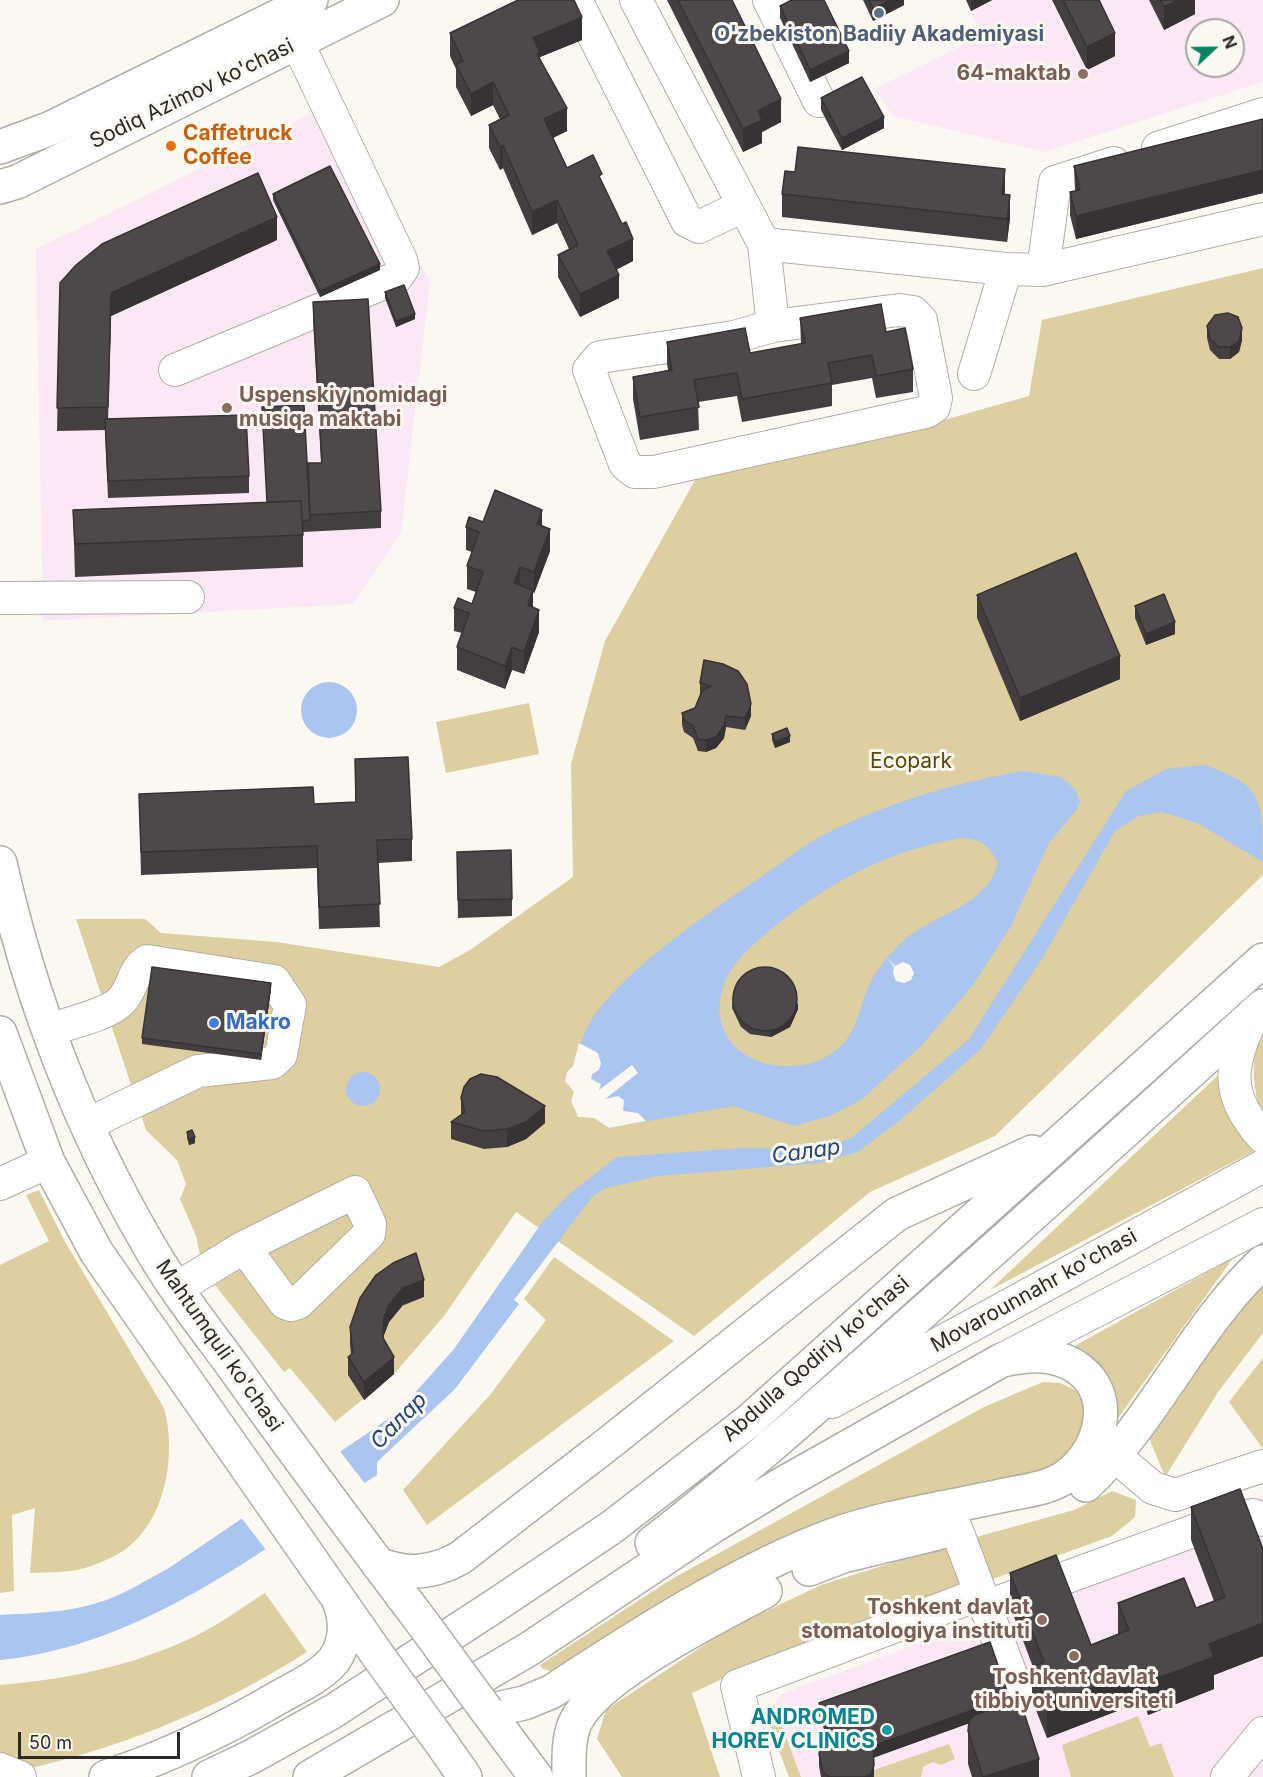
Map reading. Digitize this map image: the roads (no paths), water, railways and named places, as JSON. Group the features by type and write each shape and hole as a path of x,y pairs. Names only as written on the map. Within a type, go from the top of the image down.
{"main road":[{"name":"Sodiq Azimov ko'chasi","path":"0,147 49,129 311,0"},
{"name":"Sodiq Azimov ko'chasi","path":"0,187 17,182 382,0"},
{"name":"Mahtumquli ko'chasi","path":"0,862 22,949 49,1030 87,1124 125,1203 177,1288 267,1414 536,1777"},
{"name":"Abdulla Qodiriy ko'chasi","path":"209,1777 332,1712 612,1527 704,1457 749,1421 1263,960"},
{"name":"Abdulla Qodiriy ko'chasi","path":"358,1749 632,1558 720,1490 1144,1116 1258,1010"},
{"path":"0,1033 48,1162 97,1253 227,1443 465,1777"},
{"path":"378,1564 389,1569 418,1572 440,1568 460,1558 897,1214 1022,1158 1084,1120"},
{"path":"570,1777 569,1750 574,1724 581,1712 604,1688 639,1663 769,1588 820,1564 868,1549 1032,1511 1061,1501 1086,1485 1114,1455 1228,1300 1263,1262"},
{"path":"310,1777 529,1649 704,1532 774,1489 1002,1360 1029,1355 1057,1358 1080,1369 1095,1390 1101,1418 1098,1434 1086,1459 1066,1477 1054,1484 857,1527 811,1544 712,1594 551,1692 524,1703 487,1711"},
{"path":"105,1777 161,1757 237,1722 319,1674 333,1661 342,1644 345,1621 337,1597"}],"street":[{"path":"576,0 687,221 699,227 743,206"},
{"path":"636,0 764,244 773,326"},
{"path":"769,0 819,101"},
{"path":"175,370 396,278 403,268 297,42"},
{"path":"1043,270 1054,182 1263,114"},
{"path":"764,244 1006,269 1043,270 1263,219"},
{"path":"974,374 1006,269"},
{"path":"899,310 913,312 921,320 936,398 934,407 926,412 654,472 635,471 625,464 589,370 593,362 600,357 734,337 773,326 899,310"},
{"path":"0,598 188,597"},
{"path":"49,1030 107,1010 122,1000 140,966 147,961 274,981 290,1005 281,1055 272,1063 198,1071 87,1124"},
{"path":"1258,1010 1238,1048 1233,1075 1242,1109 1263,1137"},
{"path":"0,1184 48,1162"},
{"name":"Movarounnahr ko'chasi","path":"806,1416 1263,1166"},
{"path":"1002,1360 1263,1224"},
{"path":"177,1288 244,1247"},
{"path":"1114,1455 1153,1488 1175,1495 1263,1466"},
{"path":"1175,1495 1199,1529"},
{"path":"759,1777 737,1686 1199,1529 1253,1515 1263,1520"},
{"path":"956,1528 1020,1696"},
{"path":"1227,1777 1263,1733"},
{"path":"0,1769 20,1777"}],"water":[{"path":"329,682 340,684 349,690 355,699 357,710 355,721 349,730 340,736 329,738 318,736 309,730 303,721 301,710 303,699 309,690 318,684"},
{"name":"Салар","path":"1204,765 1238,780 1256,797 1262,823 1263,862 1197,823 1162,812 1138,816 1115,831 1043,957 981,1049 898,1122 858,1152 819,1163 658,1176 606,1188 592,1197 514,1300 519,1304 455,1389 377,1462 377,1475 244,1563 152,1615 103,1636 52,1651 0,1660 0,1615 73,1609 125,1592 169,1568 397,1413 454,1349 543,1221 569,1194 617,1157 742,1148 815,1149 850,1139 969,1039 1126,791 1166,769"},
{"path":"1023,771 1061,777 1075,789 1080,801 1077,809 1049,843 1011,926 973,985 921,1046 861,1100 830,1116 794,1126 733,1106 609,1128 594,1118 578,1117 571,1101 574,1092 565,1081 588,1026 619,986 658,951 723,903 825,834 898,803","holes":["962,838 984,844 995,857 998,863 991,879 969,902 909,936 894,951 872,979 853,1030 842,1045 823,1058 802,1065 779,1066 758,1061 740,1051 726,1036 720,1016 725,982 740,958 768,932 812,899 883,860 935,843"]},
{"path":"363,1072 375,1077 380,1089 375,1101 363,1106 351,1101 346,1089 351,1077"}],"place":[{"name":"O'zbekiston Badiiy Akademiyasi","path":"879,13"},
{"name":"64-maktab","path":"1083,74"},
{"name":"Caffetruck Coffee","path":"171,146"},
{"name":"Uspenskiy nomidagi musiqa maktabi","path":"227,408"},
{"name":"Makro","path":"214,1023"},
{"name":"Toshkent davlat stomatologiya instituti","path":"1042,1620"},
{"name":"Toshkent davlat tibbiyot universiteti","path":"1074,1656"},
{"name":"ANDROMED HOREV CLINICS","path":"887,1730"}],"park label":[{"name":"Ecopark","path":"911,762"}]}
